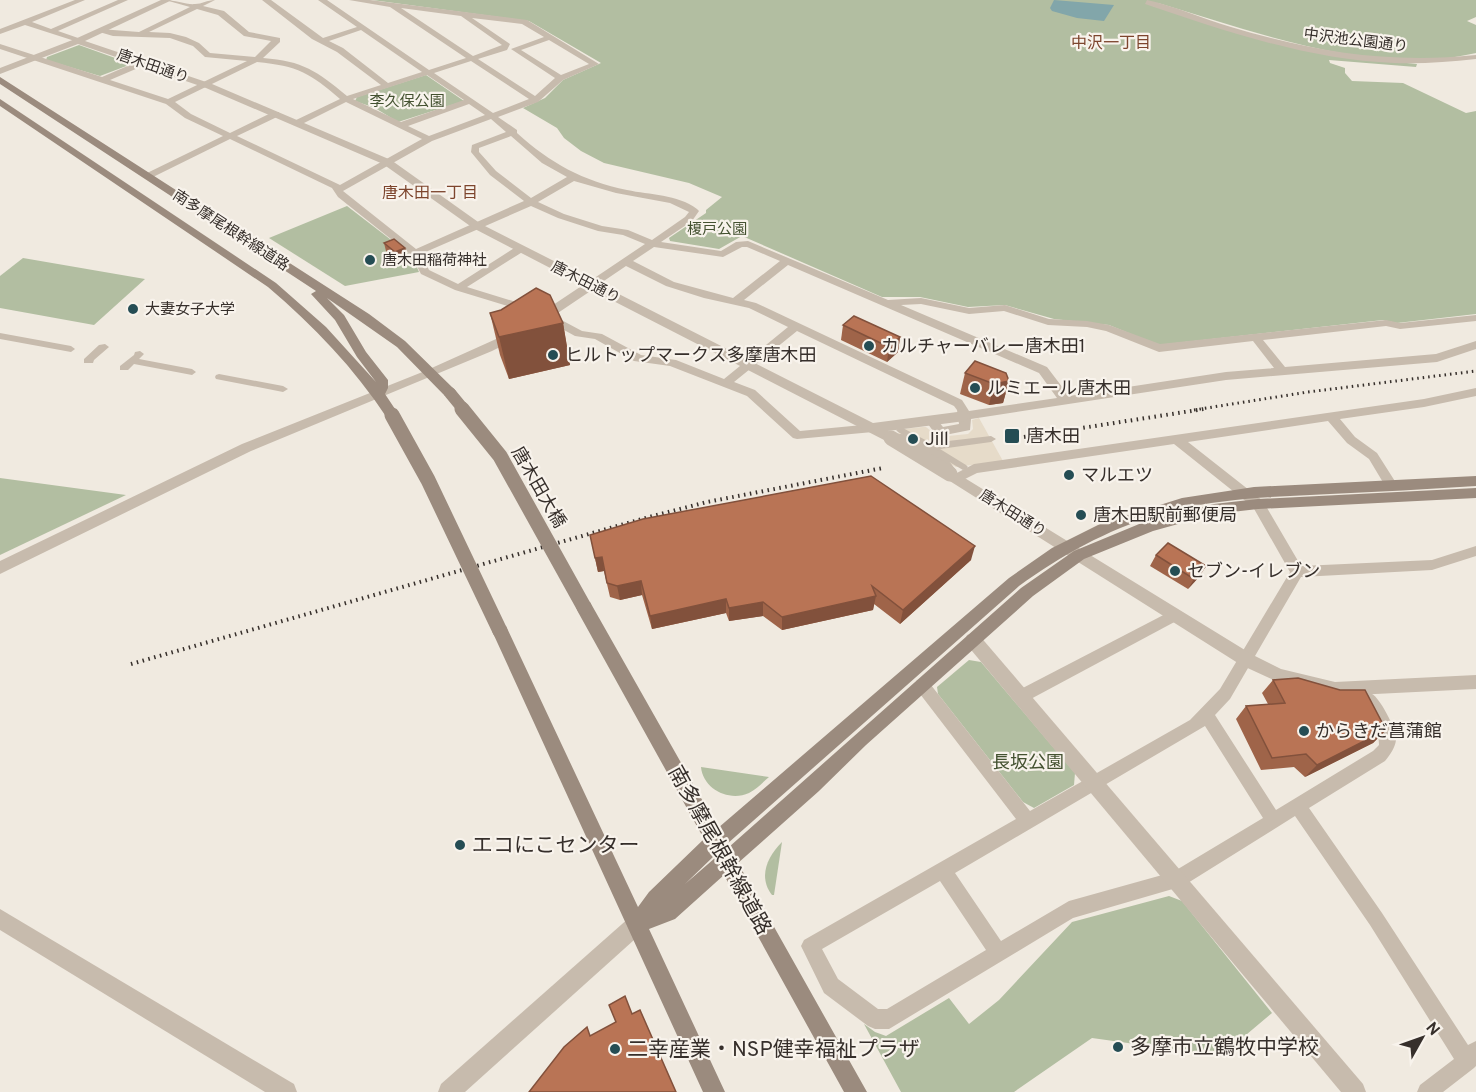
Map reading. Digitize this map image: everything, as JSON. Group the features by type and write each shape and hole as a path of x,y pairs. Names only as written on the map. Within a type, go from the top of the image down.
{"main road":[{"name":"南多摩尾根幹線道路","path":"0,80 386,332 431,372 450,393"},
{"name":"南多摩尾根幹線道路","path":"0,102 272,285 334,341 378,394 428,480 637,924"},
{"path":"297,273 340,318 361,354 382,380 382,388 378,394"},
{"name":"唐木田大橋","path":"450,393 470,415 500,456 584,607"},
{"path":"637,924 668,912 1073,551 1113,525 1170,506 1206,498 1246,493 1476,482"},
{"path":"637,924 656,899 715,842 1005,589 1037,564 1168,520 1214,509 1258,504 1476,493"},
{"name":"南多摩尾根幹線道路","path":"584,607 856,1092"},
{"path":"637,924 714,1092"}],"street":[{"path":"0,32 81,0"},
{"path":"52,31 124,0"},
{"path":"0,71 100,32 169,0 222,13 247,34 277,40 257,59 169,102"},
{"path":"141,33 211,0"},
{"path":"266,0 321,40 340,50 387,86"},
{"path":"0,568 224,458 496,344 545,316 692,216 692,208 665,199 596,185 547,163 514,132 492,116 322,0"},
{"path":"338,190 429,139 536,100 560,78 595,64 524,22 352,0"},
{"name":"中沢池公園通り","path":"1148,2 1280,43 1335,54 1433,62 1476,57"},
{"path":"389,4 536,100"},
{"path":"297,123 346,99 504,48 506,44 460,14"},
{"path":"25,22 78,41"},
{"path":"321,40 362,28"},
{"path":"100,32 141,33 177,38 201,47 208,55 284,62 316,74 346,99 429,139"},
{"path":"551,38 515,49 560,78"},
{"name":"唐木田通り","path":"78,41 204,84 387,162 477,226 891,433 957,473 1073,551 1175,615 1247,660 1278,675 1335,689 1476,682"},
{"path":"0,46 169,102 188,116 331,183 340,195 415,253 425,272 459,288 545,316 579,334 598,336 638,358 672,363 751,393 797,435 891,433 931,420 1066,401 1169,383 1281,370 1430,359 1450,355 1476,345"},
{"path":"105,79 142,63"},
{"path":"399,126 470,101"},
{"path":"148,176 276,114"},
{"path":"514,132 475,147 475,152 493,173 531,202 561,216 602,229 625,232 653,244 723,254 740,244 747,244 1043,370 1066,401"},
{"path":"415,253 531,202 574,177"},
{"path":"459,288 520,249"},
{"path":"625,261 670,284 708,296 752,305 958,403 965,416"},
{"path":"736,301 787,261"},
{"path":"885,303 921,301 969,311 1005,308 1048,322 1087,324 1109,328 1159,348 1386,323 1400,326 1476,318"},
{"path":"725,384 796,326"},
{"path":"0,336 73,349 92,357 102,347 105,347"},
{"path":"1256,338 1281,370"},
{"path":"123,368 135,358 192,372"},
{"path":"219,377 283,389"},
{"path":"891,433 929,447 957,473 1436,401 1476,392"},
{"path":"1331,417 1351,440 1373,456 1392,486"},
{"path":"929,447 991,439"},
{"path":"1177,440 1258,504 1297,572"},
{"path":"1297,572 1432,565 1476,551"},
{"path":"1297,572 1247,660 1225,694 1207,716 1196,725 1096,783 1027,820 810,946 831,986 875,1019 889,1019 1068,910 1177,880 1379,756 1389,747 1390,737 1364,689"},
{"path":"1022,696 1175,615"},
{"path":"973,640 1355,1092"},
{"path":"922,685 1027,820"},
{"path":"1207,716 1274,821"},
{"path":"1298,806 1472,1055 1427,1092"},
{"path":"942,869 998,952"},
{"path":"0,919 286,1092"},
{"path":"449,1092 637,924"}],"green space":[{"name":"榎戸公園","path":"372,0 1476,0 1476,17 1467,21 1476,25 1476,53 1431,60 1396,60 1327,51 1258,34 1158,3 1153,6 1294,48 1336,56 1417,64 1416,67 1329,60 1330,63 1345,68 1345,73 1352,81 1403,83 1466,113 1476,111 1476,314 1397,323 1383,320 1158,345 1109,325 1054,319 1005,305 968,307 920,297 882,297 742,236 719,249 670,241 669,238 706,213 706,210 722,197 689,183 604,163 581,151 564,138 557,128 523,108 545,98 563,80 601,63 529,21"},
{"path":"79,45 129,63 129,65 100,76 46,60 47,57"},
{"name":"李久保公園","path":"426,75 464,101 398,122 375,108 355,101 357,97"},
{"path":"347,206 412,256 419,272 345,286 269,238"},
{"path":"23,258 145,279 94,325 0,308 0,276"},
{"path":"0,478 126,495 0,555"},
{"name":"長坂公園","path":"969,660 981,662 1075,773 1074,785 1034,808 1023,802 938,694 937,687"},
{"path":"701,767 769,777 749,793 726,795 718,792 707,782"},
{"path":"782,842 774,895 772,895 766,881 766,867 772,854"},
{"path":"1169,896 1182,901 1272,1013 1221,1056 1092,1038 1014,1092 901,1092 864,1024 886,1036 949,998 969,1024 999,1000 1072,922"}],"shaded area":[{"path":"979,418 1003,461 956,467 897,434 904,429 926,427 938,437 968,434 973,429 972,420"}],"water":[{"path":"1054,0 1114,5 1104,21 1077,18 1052,11 1050,8"}],"building":[{"path":"394,239 405,248 395,252 384,243"},
{"path":"536,288 550,295 563,323 499,337 490,313 501,310"},
{"path":"854,316 900,337 889,347 843,325"},
{"path":"975,361 1006,373 1009,381 994,384 965,373"},
{"path":"871,476 975,546 903,610 872,586 876,596 782,617 763,602 729,608 726,599 650,616 641,581 617,586 607,583 602,557 595,558 590,535 643,519"},
{"path":"1168,543 1206,566 1194,579 1156,555"},
{"name":"からきだ菖蒲館","path":"1298,678 1340,690 1365,690 1386,730 1317,765 1306,754 1272,758 1246,706 1285,703 1273,680"},
{"name":"二幸産業・NSP健幸福祉プラザ","path":"625,996 632,1014 640,1010 676,1092 529,1092 564,1047 587,1027 590,1036 616,1022 609,1005"}],"railway":[{"path":"1194,410 1308,392 1476,371"},
{"path":"1024,437 1204,409"},
{"path":"131,664 649,517 707,502 883,468"}],"place":[{"name":"唐木田稲荷神社","path":"370,260"},
{"name":"大妻女子大学","path":"133,309"},
{"name":"カルチャーバレー唐木田1","path":"869,346"},
{"name":"ヒルトップマークス多摩唐木田","path":"553,355"},
{"name":"ルミエール唐木田","path":"975,388"},
{"name":"唐木田","path":"1012,436"},
{"name":"Jill","path":"913,439"},
{"name":"マルエツ","path":"1069,475"},
{"name":"唐木田駅前郵便局","path":"1081,515"},
{"name":"セブン-イレブン","path":"1175,571"},
{"name":"からきだ菖蒲館","path":"1304,731"},
{"name":"エコにこセンター","path":"460,845"},
{"name":"多摩市立鶴牧中学校","path":"1118,1047"},
{"name":"二幸産業・NSP健幸福祉プラザ","path":"615,1049"}],"district":[{"name":"中沢一丁目","path":"1111,42"},
{"name":"唐木田一丁目","path":"430,192"}]}
